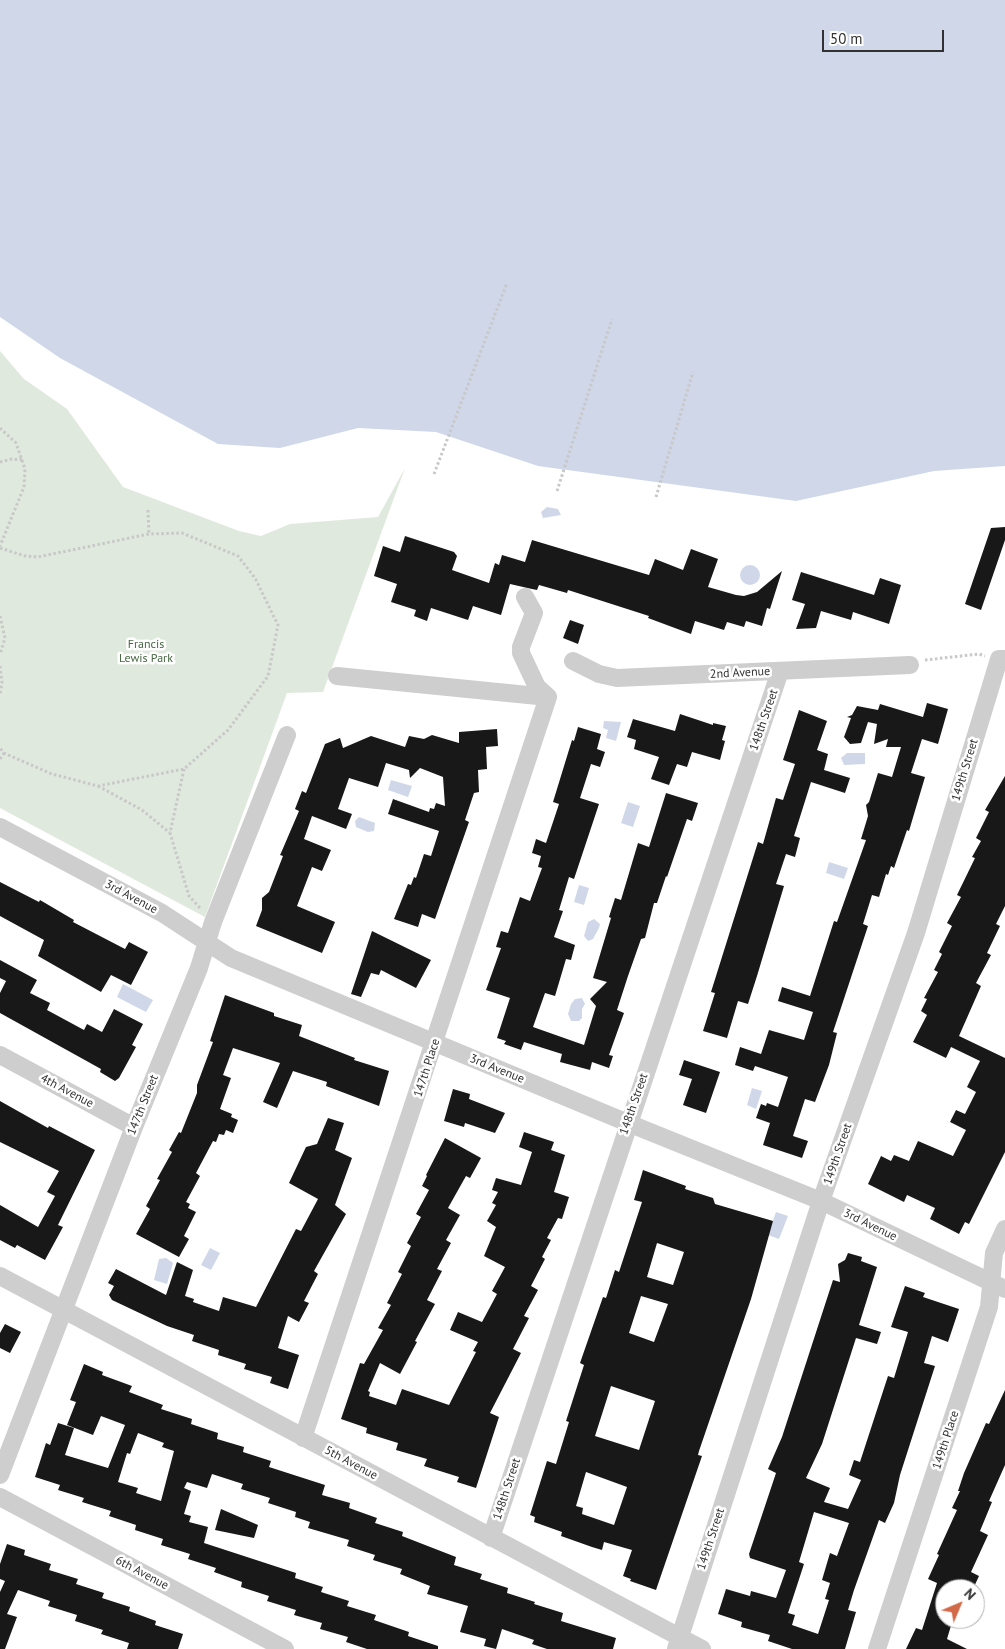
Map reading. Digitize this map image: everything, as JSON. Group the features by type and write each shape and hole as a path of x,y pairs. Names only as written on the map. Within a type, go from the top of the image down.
{"street":[{"path":"526,597 534,613 521,647 521,653 538,687 548,698"},
{"name":"149th Street","path":"678,1643 822,1201 916,933 1002,659"},
{"name":"2nd Avenue","path":"573,661 599,674 617,678 910,665"},
{"name":"148th Street","path":"491,1538 780,671"},
{"path":"337,676 548,698"},
{"name":"147th Place","path":"303,1438 548,698"},
{"name":"147th Street","path":"0,1475 134,1127 199,968 207,942 287,735"},
{"name":"3rd Avenue","path":"0,827 162,914 231,958 628,1124 822,1201 998,1285"},
{"name":"4th Avenue","path":"0,1055 134,1127"},
{"name":"149th Place","path":"877,1649 989,1307 998,1285 994,1253 1005,1229"},
{"name":"5th Avenue","path":"0,1276 491,1538 678,1643 702,1649"},
{"name":"6th Avenue","path":"0,1497 285,1649"}],"path":[{"path":"434,474 507,283"},
{"path":"557,491 612,320"},
{"path":"656,497 693,372"},
{"path":"0,428 16,443 24,460 24,487 0,547 25,556 38,557 149,534 182,533 238,556 255,578 278,625 268,676 228,730 184,769 98,786"},
{"path":"0,462 12,459 24,460"},
{"path":"148,510 149,534"},
{"path":"0,616 5,638 0,654"},
{"path":"910,665 929,658 979,654 1002,659"},
{"path":"0,666 2,683 0,694"},
{"path":"0,748 4,753 52,774 98,786 142,810 170,833"},
{"path":"0,759 4,753"},
{"path":"184,769 170,833 189,896 202,910"}],"green space":[{"name":"Francis Lewis Park","path":"0,351 24,379 67,409 123,487 239,531 261,536 290,524 378,517 405,468 323,692 287,693 205,917 0,808"}],"water":[{"path":"0,0 1005,0 1005,466 934,471 796,501 538,466 436,432 358,428 280,448 218,444 60,358 0,317"},
{"path":"547,507 558,509 561,515 543,518 541,512"},
{"path":"750,565 757,568 760,575 757,582 750,585 743,582 740,575 743,568"},
{"path":"604,721 621,722 616,741 606,738 608,730 603,728"},
{"path":"847,753 865,753 865,764 844,765 841,758"},
{"path":"391,780 412,786 408,797 388,790"},
{"path":"628,802 640,806 633,827 621,823"},
{"path":"359,817 375,823 374,831 368,832 356,827 355,821"},
{"path":"829,862 848,868 844,879 826,873"},
{"path":"579,885 589,888 584,905 574,902"},
{"path":"594,919 600,924 599,928 593,939 588,941 584,936 588,922"},
{"path":"123,984 153,1000 146,1012 117,997"},
{"path":"582,998 585,1004 582,1009 582,1018 579,1021 571,1021 568,1014 571,1004 575,999"},
{"path":"752,1088 762,1091 756,1109 747,1105"},
{"path":"776,1212 788,1216 779,1239 768,1235"},
{"path":"210,1248 220,1253 211,1270 201,1265"},
{"path":"166,1258 173,1263 167,1284 154,1280 159,1259"}],"building":[{"path":"1005,527 1005,540 981,610 965,604 991,528"},
{"path":"405,536 454,552 457,556 452,570 489,583 495,563 499,565 502,555 525,562 532,540 649,575 655,559 683,570 691,549 718,559 708,587 744,596 757,592 782,571 770,609 767,608 762,626 746,621 744,627 727,622 724,630 695,621 691,634 648,618 649,616 568,590 567,593 539,585 537,590 510,584 501,615 473,606 468,620 431,608 427,621 414,616 416,610 391,602 397,584 374,576 383,546 400,552"},
{"path":"801,572 874,595 880,578 901,585 889,624 853,612 851,620 821,611 816,628 796,629 805,604 792,600"},
{"path":"570,620 584,625 578,644 563,638"},
{"path":"927,703 948,709 938,744 922,739 911,773 925,777 909,831 907,830 894,868 891,866 888,875 886,874 879,897 872,895 863,924 868,926 833,1032 837,1033 829,1065 815,1102 805,1099 793,1136 808,1141 802,1158 763,1145 770,1123 756,1118 761,1104 766,1106 767,1103 778,1107 788,1077 755,1066 753,1071 735,1065 740,1047 761,1054 769,1030 804,1040 813,1012 778,1001 782,987 810,996 834,921 837,922 866,840 861,839 868,816 866,805 869,802 878,773 892,777 901,747 886,747 888,739 874,744 877,724 868,722 861,743 850,744 844,737 851,718 847,717 852,715 857,706 878,710 880,704 923,717"},
{"path":"799,710 827,721 817,750 828,754 824,770 850,778 845,793 811,782 794,836 800,838 795,857 786,854 776,884 784,886 748,1004 738,1001 727,1038 703,1031 715,993 711,992 758,842 763,844 776,798 783,800 795,764 783,760"},
{"path":"680,714 713,725 713,723 726,726 722,740 725,741 720,760 692,752 687,767 677,764 669,785 651,779 659,757 634,749 636,740 627,737 633,719 675,731"},
{"path":"578,727 601,734 597,749 605,752 600,767 591,764 580,798 599,804 574,879 569,877 559,910 563,911 554,937 575,945 571,960 566,959 555,996 545,993 533,1027 584,1045 596,1006 590,999 607,982 593,978 611,918 609,917 615,898 621,900 638,843 649,847 666,793 698,803 692,821 687,819 657,903 654,903 645,938 641,939 628,976 617,1010 624,1013 609,1055 613,1056 609,1068 592,1062 590,1070 560,1062 562,1054 524,1042 521,1050 504,1044 506,1041 497,1038 510,998 486,990 501,948 496,947 501,931 508,933 520,897 530,901 542,868 538,867 541,856 532,853 536,839 546,843 559,804 553,802 572,740 574,741"},
{"path":"497,729 498,746 486,747 487,769 478,770 479,792 474,793 465,820 469,822 435,919 422,914 418,927 394,919 408,884 411,885 414,877 416,878 424,854 431,856 439,831 388,814 393,799 429,812 430,808 434,809 436,803 445,806 443,777 420,768 410,778 409,770 386,763 378,787 349,778 338,809 352,814 346,829 312,816 304,839 331,850 322,871 312,867 297,906 335,922 322,953 256,926 262,910 262,898 269,892 283,856 280,855 299,811 295,809 302,791 306,793 325,744 340,738 343,748 371,736 405,747 409,736 424,739 432,735 459,743 459,732"},
{"path":"1005,776 1005,906 996,924 1000,926 987,953 991,955 976,983 981,986 959,1036 1005,1058 1005,1152 969,1224 965,1222 959,1234 930,1219 935,1208 907,1195 904,1202 868,1184 881,1156 891,1161 894,1155 909,1161 918,1141 953,1156 966,1130 950,1122 956,1110 965,1114 976,1092 967,1087 980,1061 951,1047 946,1058 913,1042 927,1015 921,1011 927,999 924,998 938,972 934,970 942,954 939,952 952,926 947,923 961,897 957,895 975,858 972,857 981,841 976,838 989,812 985,810"},
{"path":"0,882 39,902 40,900 74,920 73,922 125,949 129,942 148,952 131,985 111,975 101,992 38,956 44,940 0,916"},
{"path":"372,931 431,960 416,988 381,970 379,975 371,973 361,997 351,994"},
{"path":"0,960 37,980 30,993 50,1003 47,1010 84,1030 87,1024 102,1032 114,1009 143,1024 132,1045 136,1047 119,1078 115,1081 100,1072 101,1069 0,1013 0,993 6,981 0,978"},
{"path":"225,995 274,1013 274,1016 302,1025 299,1036 355,1058 354,1060 389,1071 379,1106 326,1086 327,1082 293,1071 277,1108 263,1102 280,1063 233,1048 223,1075 231,1078 220,1109 232,1114 231,1117 238,1120 233,1133 226,1130 224,1135 219,1134 216,1142 213,1141 196,1173 200,1176 186,1202 190,1204 188,1208 196,1212 184,1236 189,1239 179,1257 136,1234 150,1209 146,1206 160,1180 157,1179 172,1152 169,1150 179,1132 181,1133 197,1093 197,1085 213,1042 210,1041"},
{"path":"684,1060 720,1072 706,1113 683,1105 692,1079 679,1075"},
{"path":"453,1089 470,1094 469,1099 505,1113 495,1133 465,1123 464,1127 444,1121"},
{"path":"0,1101 48,1128 49,1126 95,1150 58,1225 63,1227 45,1260 17,1245 15,1248 0,1240 0,1205 38,1227 55,1196 47,1192 59,1171 0,1142"},
{"path":"328,1118 344,1123 335,1150 352,1158 335,1205 346,1214 314,1271 318,1274 304,1301 309,1303 299,1322 288,1316 278,1348 299,1355 288,1389 270,1383 272,1377 244,1369 246,1364 218,1355 219,1350 192,1341 194,1335 167,1326 112,1300 109,1295 114,1286 108,1283 116,1269 166,1295 177,1262 193,1270 185,1296 194,1299 193,1302 219,1311 223,1297 256,1307 296,1229 301,1231 318,1199 289,1183 306,1147 317,1144"},
{"path":"524,1132 554,1142 551,1150 565,1155 554,1192 569,1197 562,1219 558,1218 547,1238 551,1240 542,1257 545,1259 531,1286 538,1290 524,1316 529,1318 513,1349 521,1353 490,1413 499,1417 476,1488 457,1482 459,1477 424,1466 427,1459 396,1450 398,1443 366,1433 367,1428 341,1419 360,1363 364,1364 383,1330 378,1328 391,1305 387,1303 402,1274 398,1272 411,1246 407,1243 421,1217 416,1214 429,1190 422,1186 445,1138 481,1158 470,1178 466,1176 448,1208 460,1215 446,1240 451,1243 437,1269 442,1271 427,1300 435,1304 415,1341 417,1342 400,1374 380,1363 368,1391 370,1392 369,1396 396,1405 402,1389 449,1405 476,1352 473,1351 478,1342 450,1330 458,1312 482,1322 497,1294 492,1291 505,1267 484,1256 496,1227 487,1221 496,1205 492,1203 498,1192 492,1190 496,1178 521,1185 532,1152 519,1147"},
{"path":"643,1170 686,1186 685,1189 713,1198 715,1204 773,1221 751,1299 699,1451 698,1455 702,1456 656,1590 630,1581 631,1579 623,1576 632,1550 604,1542 602,1550 592,1547 561,1536 562,1532 534,1522 535,1517 530,1515 547,1461 556,1464 569,1422 566,1421 584,1365 580,1363 603,1297 606,1298 615,1270 619,1272 642,1202 634,1200","holes":["657,1243 684,1252 673,1285 647,1277","641,1296 668,1304 654,1342 629,1333","611,1386 655,1401 639,1450 595,1436","586,1472 627,1487 614,1525 582,1514 583,1508 576,1506"]},
{"path":"848,1253 862,1257 861,1261 877,1267 859,1325 881,1332 877,1344 856,1338 822,1444 806,1478 830,1488 824,1502 848,1509 861,1480 849,1475 854,1460 860,1462 888,1376 894,1378 908,1332 891,1327 905,1286 925,1293 923,1297 959,1309 948,1342 932,1336 924,1363 935,1366 900,1475 894,1503 885,1523 879,1520 854,1590 848,1610 856,1612 845,1649 792,1649 768,1641 770,1635 741,1627 742,1622 718,1614 726,1589 750,1596 751,1591 776,1598 786,1570 750,1558 749,1554 776,1473 768,1469 782,1437 833,1280 840,1282 838,1264 845,1260","holes":["814,1512 849,1523 837,1556 830,1553 822,1580 830,1583 825,1599 829,1600 818,1634 792,1625 795,1615 788,1613 804,1564 799,1562"]},
{"path":"5,1324 21,1332 10,1353 0,1348 0,1333"},
{"path":"84,1364 103,1372 102,1375 132,1386 129,1392 163,1405 161,1409 192,1419 191,1424 218,1433 217,1439 244,1447 243,1452 271,1461 269,1467 325,1485 322,1495 350,1503 349,1508 377,1518 375,1523 403,1532 402,1536 456,1557 454,1565 482,1574 480,1579 508,1588 507,1593 563,1613 561,1621 616,1638 613,1649 547,1649 532,1644 534,1640 502,1629 496,1649 484,1646 486,1639 460,1632 468,1606 427,1594 430,1586 400,1574 402,1569 373,1560 375,1555 347,1546 349,1540 308,1528 310,1522 295,1517 296,1512 268,1503 270,1498 241,1489 243,1484 212,1474 207,1488 187,1482 184,1488 191,1491 184,1514 191,1516 189,1522 208,1527 204,1543 296,1573 295,1578 323,1587 321,1592 349,1601 347,1606 376,1615 374,1620 409,1632 408,1636 438,1646 438,1649 367,1649 346,1642 348,1637 320,1629 322,1623 294,1615 296,1610 267,1601 269,1596 241,1587 242,1582 214,1572 216,1568 188,1559 190,1554 161,1545 163,1539 135,1530 136,1525 109,1516 111,1511 82,1502 84,1498 58,1490 60,1485 35,1477 46,1443 50,1445 58,1423 74,1428 65,1455 108,1468 125,1425 101,1416 93,1435 67,1425 76,1402 70,1400","holes":["138,1433 164,1443 162,1447 174,1451 161,1501 136,1493 138,1488 118,1482 127,1453 130,1454"]},
{"path":"1005,1390 1005,1465 989,1501 992,1502 980,1531 988,1535 971,1572 979,1576 978,1579 935,1579 935,1582 928,1579 957,1510 952,1508 960,1491 958,1491 964,1473 986,1423 989,1424"},
{"path":"221,1509 258,1525 254,1538 215,1530"},
{"path":"7,1544 25,1550 24,1555 51,1564 49,1570 78,1579 76,1584 104,1593 102,1598 130,1607 129,1611 156,1621 155,1625 183,1634 178,1649 127,1649 129,1643 101,1634 103,1630 75,1621 77,1615 48,1606 50,1601 18,1590 7,1614 17,1617 5,1649 0,1649 0,1592 5,1581 0,1579 0,1564"},
{"path":"935,1589 935,1629 950,1629 947,1639 967,1649 906,1649 916,1628 922,1630"}]}
